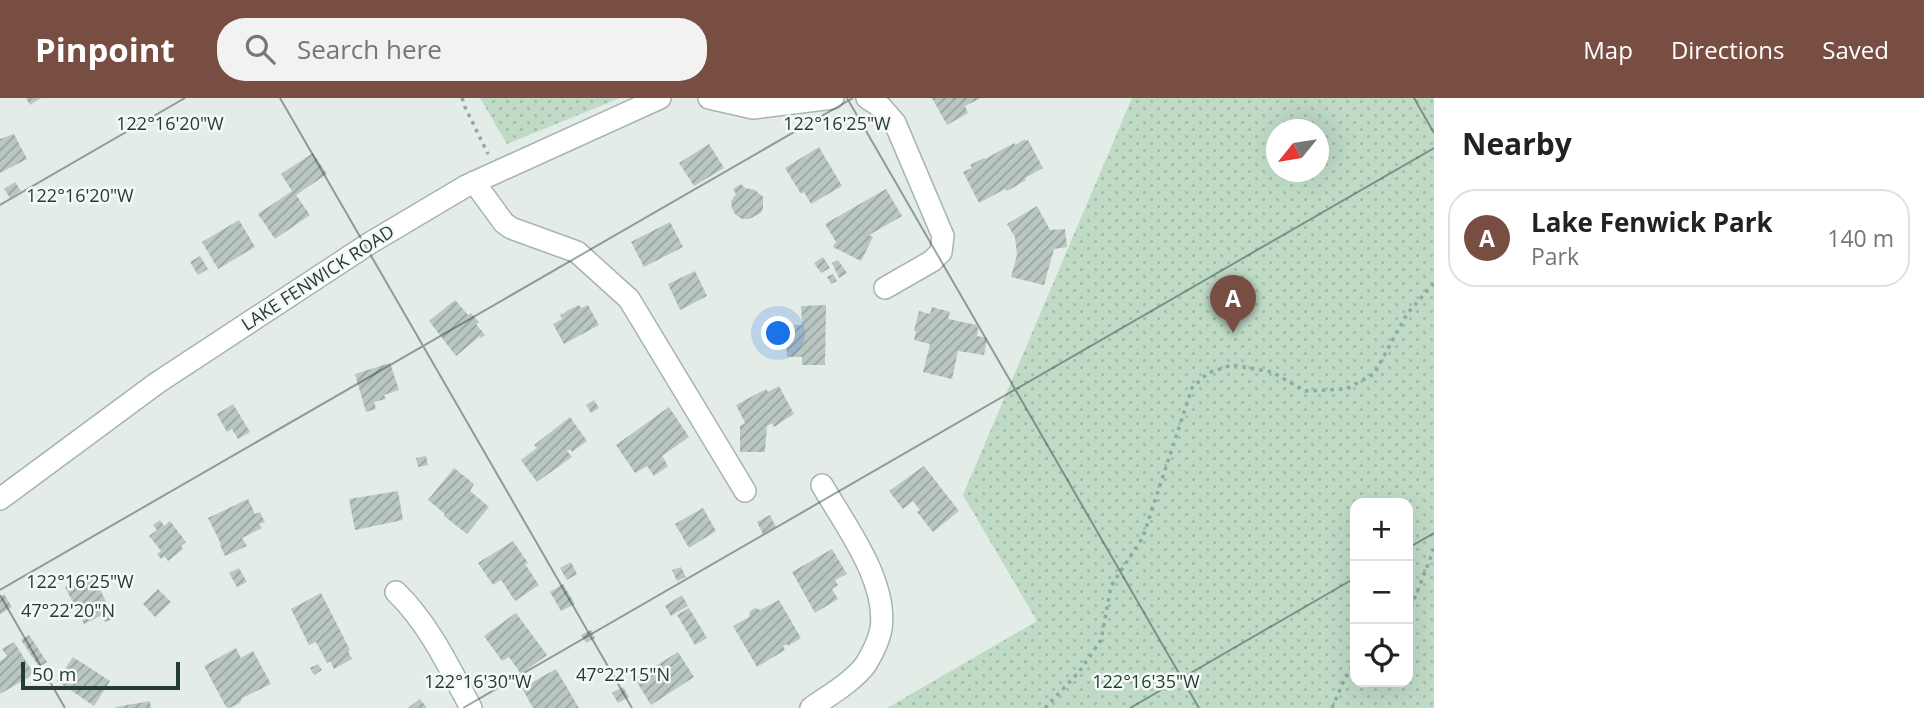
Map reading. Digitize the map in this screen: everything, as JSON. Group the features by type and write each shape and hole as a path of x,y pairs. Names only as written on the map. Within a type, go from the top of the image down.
{"street":[{"name":"LAKE FENWICK ROAD","path":"0,499 156,383 370,243 474,182 660,98"},
{"path":"709,98 753,108 833,98"},
{"path":"867,98 881,107 895,123 943,236 941,252 932,261 885,288"},
{"path":"474,182 504,223 577,252 629,299 745,491"},
{"path":"811,708 839,689 865,666 881,630 878,589 872,570 822,485"},
{"path":"396,592 422,622 471,708"}],"path":[{"path":"462,98 495,172"},
{"path":"1045,708 1079,672 1101,640 1111,586 1143,537 1192,388 1208,373 1232,365 1272,372 1306,391 1346,389 1374,374 1407,314 1434,283"},
{"path":"1413,602 1434,549"},
{"path":"1332,708 1350,670"}],"green space":[{"path":"480,98 620,98 507,144"},
{"path":"1132,98 1434,98 1434,708 887,708 1037,621 963,495"}],"building":[{"path":"26,98 41,98 30,105"},
{"path":"932,98 981,98 965,106 968,113 947,125"},
{"path":"14,134 27,159 0,173 0,139"},
{"path":"1025,139 1043,168 1007,191 1005,189 979,203 963,172 972,168 970,165"},
{"path":"709,144 724,168 694,186 679,163"},
{"path":"819,147 842,186 811,204 804,192 801,194 785,168"},
{"path":"313,153 327,174 296,195 310,215 275,239 258,214 292,191 281,174"},
{"path":"15,182 21,191 10,198 4,189"},
{"path":"741,184 763,197 761,213 749,219 742,219 732,209 731,201 736,194 733,189"},
{"path":"886,189 902,216 869,235 873,237 861,261 833,247 836,242 825,224"},
{"path":"1037,206 1050,230 1065,229 1067,247 1054,249 1044,285 1011,277 1017,255 1015,237 1007,224"},
{"path":"239,220 255,247 218,269 202,242"},
{"path":"670,222 683,247 644,267 631,242"},
{"path":"200,256 208,269 198,275 190,262"},
{"path":"823,257 830,268 821,273 814,263"},
{"path":"838,260 847,273 839,278 832,263"},
{"path":"695,271 707,296 680,310 668,284"},
{"path":"833,274 837,281 831,284 827,277"},
{"path":"455,300 468,315 471,313 479,322 476,324 485,335 481,338 480,336 456,356 429,321"},
{"path":"579,305 581,308 588,305 599,325 564,344 553,324 562,319 560,315"},
{"path":"826,305 825,365 802,365 802,357 787,357 784,329 788,325 802,325 801,306"},
{"path":"932,307 950,312 948,319 977,325 977,336 987,338 984,355 958,351 952,379 923,372 930,344 914,340 919,311 930,314"},
{"path":"390,363 399,390 384,395 386,399 374,402 376,409 366,412 355,374"},
{"path":"779,386 794,414 774,427 772,423 767,426 765,452 740,452 740,426 745,423 736,405 766,389 768,392"},
{"path":"594,400 599,408 591,413 586,405"},
{"path":"233,404 250,432 238,439 232,429 227,432 217,414"},
{"path":"669,407 689,437 662,456 668,466 654,476 647,466 635,473 616,445"},
{"path":"570,417 587,441 572,452 570,449 567,451 572,457 537,482 521,460 537,448 534,445"},
{"path":"426,456 428,465 418,467 416,458"},
{"path":"924,466 959,511 933,532 917,512 920,510 913,501 903,509 889,491"},
{"path":"454,468 474,484 470,491 489,507 467,534 428,500"},
{"path":"398,491 403,520 355,530 349,499"},
{"path":"248,499 255,514 260,512 265,522 259,524 262,528 242,538 247,546 225,556 208,518"},
{"path":"703,508 716,531 689,548 675,524"},
{"path":"770,515 776,527 763,534 757,522"},
{"path":"160,520 164,526 170,521 186,542 181,546 183,549 168,561 157,554 161,551 149,536 157,530 153,525"},
{"path":"513,541 539,585 515,601 501,580 493,585 478,563"},
{"path":"832,549 847,574 835,580 838,585 832,589 838,599 815,613 792,572"},
{"path":"571,562 577,574 567,580 560,568"},
{"path":"681,567 686,577 677,581 672,570"},
{"path":"239,568 247,582 237,587 229,573"},
{"path":"92,573 114,618 105,622 102,615 84,624 65,587"},
{"path":"563,584 575,604 561,611 550,592"},
{"path":"158,589 171,602 155,617 143,604"},
{"path":"321,593 352,659 334,669 330,661 327,663 316,642 309,645 291,609"},
{"path":"4,594 12,607 0,614 0,597"},
{"path":"682,595 688,606 671,616 665,606"},
{"path":"779,600 801,638 783,646 785,650 757,667 733,626 749,617 750,611 755,608 760,610"},
{"path":"689,608 707,638 695,645 677,615"},
{"path":"516,613 547,655 521,674 509,657 502,661 484,636"},
{"path":"591,630 595,638 586,643 581,635"},
{"path":"29,635 47,662 39,667 21,640"},
{"path":"14,642 34,674 0,694 0,661 7,656 2,649"},
{"path":"236,648 241,658 253,651 271,684 242,698 240,703 229,708 204,666"},
{"path":"678,652 694,677 651,705 635,679"},
{"path":"73,657 110,681 94,706 57,681"},
{"path":"318,664 322,670 314,675 310,668"},
{"path":"556,669 579,708 533,708 522,688"},
{"path":"623,687 629,697 618,703 612,693"},
{"path":"420,699 427,708 408,708"},
{"path":"150,701 151,708 116,708 116,707"}],"place":[{"name":"Lake Fenwick Park","path":"1233,333"}]}
